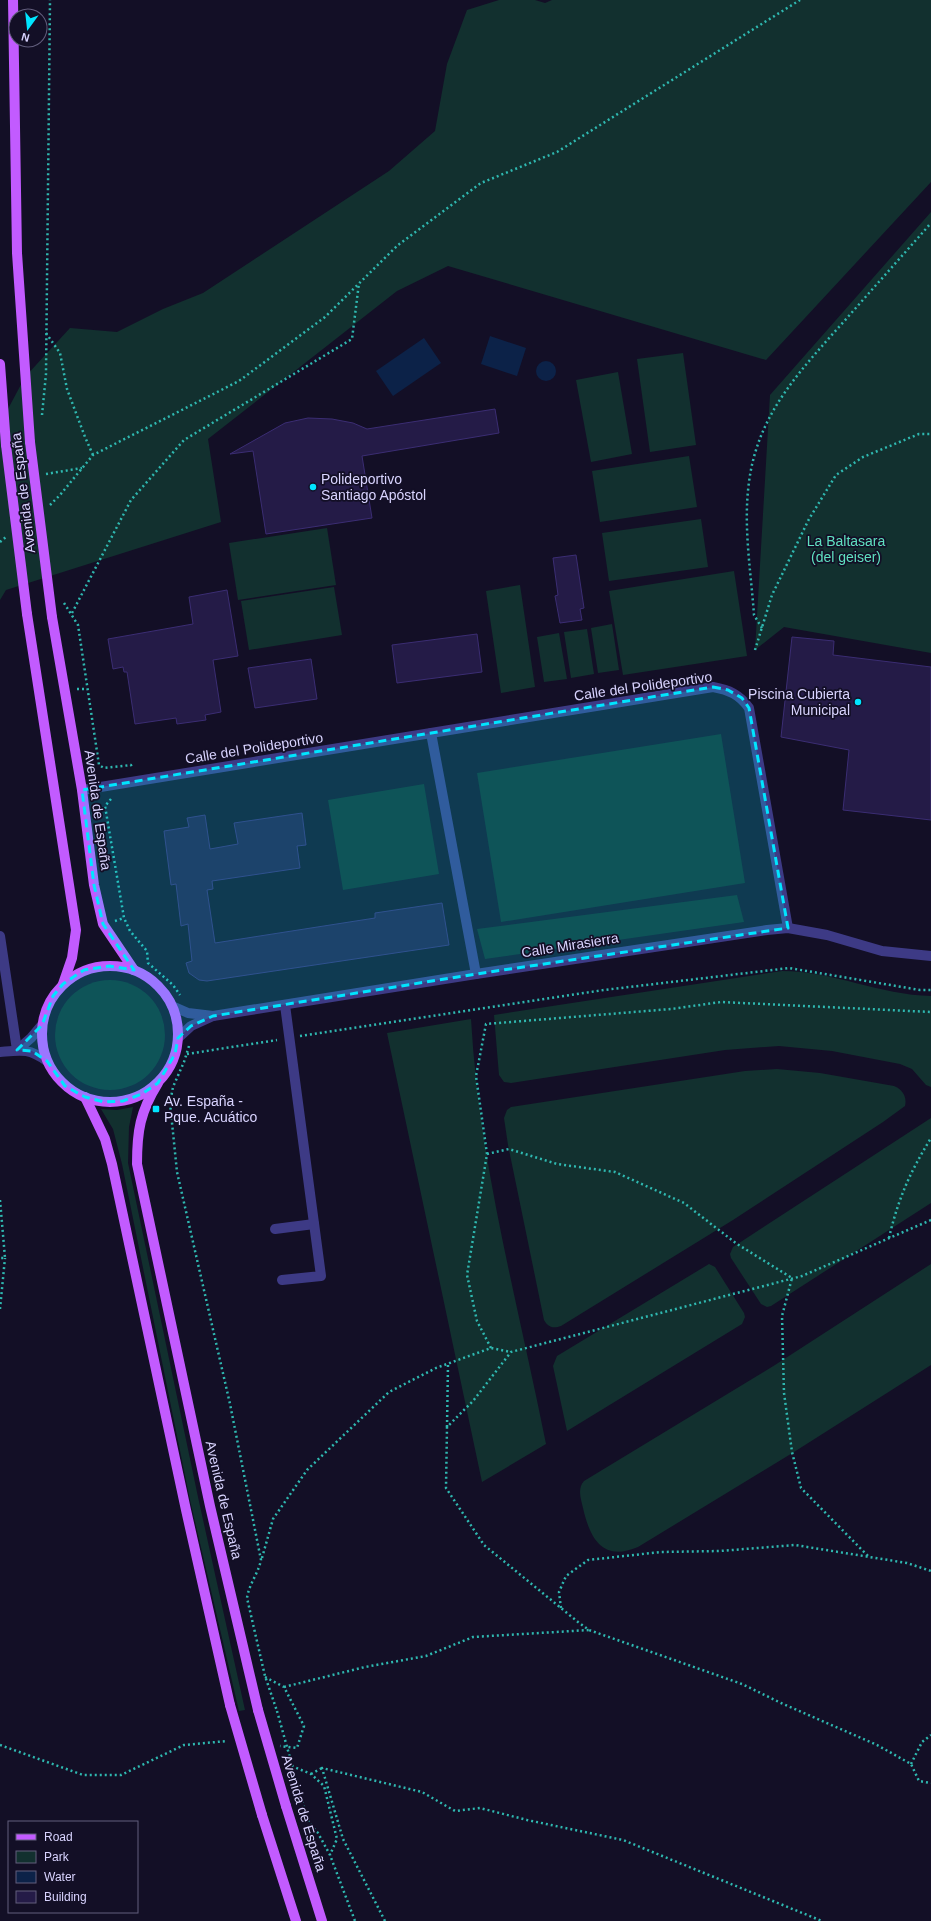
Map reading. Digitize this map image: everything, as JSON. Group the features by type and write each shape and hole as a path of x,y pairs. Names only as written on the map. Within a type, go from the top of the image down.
{"main road":[{"name":"Avenida de España","path":"13,0 17,253 30,442 52,617 82,790 94,885 103,924 134,970"},
{"name":"Avenida de España","path":"0,364 6,445 27,614 76,930 72,958 63,984"},
{"path":"109,966 134,970 150,978 162,990 172,1006 177,1021 178,1038 175,1054 171,1064 158,1083 142,1094 123,1101 104,1102 85,1098 65,1086 54,1073 47,1061 42,1043 42,1026 46,1010 53,996 63,984 84,970 109,966"},
{"name":"Avenida de España","path":"158,1083 146,1101 137,1135 137,1164 210,1506 258,1710 322,1921"},
{"path":"85,1098 105,1139 112,1164 186,1510 230,1705 262,1815 296,1921"}],"street":[{"name":"Calle del Polideportivo","path":"82,790 713,687 728,690 742,698 749,708 788,928"},
{"path":"431,733 476,974"},
{"name":"Calle Mirasierra","path":"172,1006 188,1013 212,1016 476,974 759,931 788,928 827,935 882,951 931,956"},
{"path":"0,936 17,1050"},
{"path":"282,1280 321,1276 285,1005"},
{"name":"Calle Mirasierra","path":"178,1038 191,1026 212,1016"},
{"path":"17,1050 42,1026"},
{"path":"0,1052 17,1050 32,1051 47,1061"},
{"path":"275,1229 314,1224"}],"path":[{"path":"42,421 46,374 50,0"},
{"path":"48,507 60,496 93,455 239,381 325,317 398,245 482,183 557,152 800,0"},
{"path":"762,628 754,615 747,517 749,482 757,446 768,419 795,376 931,223"},
{"path":"72,613 131,500 184,440 352,339 359,283"},
{"path":"46,333 60,353 68,389 93,455"},
{"path":"755,650 772,594 809,519 836,475 862,457 919,434 931,434"},
{"path":"0,542 12,533"},
{"path":"64,602 78,625 99,765 104,768 132,764 134,782"},
{"path":"116,798 109,799 105,806 124,918 130,931 147,951 148,963 173,985 183,1000"},
{"path":"187,1054 604,990 789,968 920,990 931,990"},
{"path":"491,1348 477,1321 468,1275 487,1154 476,1076 486,1024 671,1009 721,1002 931,1012"},
{"path":"190,1043 173,1087 170,1103 177,1172 230,1404 261,1560"},
{"path":"889,1238 896,1209 910,1174 931,1138"},
{"path":"487,1154 509,1149 557,1164 615,1172 684,1203 737,1244 792,1278"},
{"path":"0,1200 5,1258 0,1309"},
{"path":"355,1921 330,1855 318,1833 309,1823 277,1711 265,1676 247,1598 249,1587 259,1571 273,1519 307,1470 389,1392 448,1364 491,1348 511,1352 792,1278 931,1220"},
{"path":"0,1258 5,1258"},
{"path":"792,1278 782,1316 784,1393 792,1452 801,1488 868,1556"},
{"path":"447,1427 473,1401 511,1352"},
{"path":"448,1364 446,1488 484,1545 561,1609 589,1630 742,1684 781,1703 877,1745 911,1764 919,1781 931,1783"},
{"path":"561,1609 559,1592 566,1576 588,1560 661,1552 720,1551 795,1545 906,1563 931,1571"},
{"path":"284,1687 365,1667 426,1656 473,1637 589,1630"},
{"path":"265,1676 284,1687 304,1726 297,1748 275,1746"},
{"path":"911,1764 922,1742 931,1735"},
{"path":"0,1745 83,1775 121,1775 184,1744 229,1740"},
{"path":"284,1763 311,1774 324,1786 338,1839 330,1855"},
{"path":"311,1774 322,1768 422,1792 455,1812 480,1808 527,1820 623,1840 822,1921"},
{"path":"322,1768 343,1839 385,1921"}],"highlighted area":[{"path":"713,687 728,690 742,698 749,708 788,928 476,974 213,1016 191,1026 178,1038 175,1054 158,1083 142,1094 123,1101 104,1102 85,1097 65,1086 47,1061 32,1051 17,1050 42,1025 53,996 63,984 84,970 109,966 134,970 103,924 94,885 82,790"}],"green space":[{"path":"499,0 535,0 545,3 552,0 931,0 931,182 766,360 448,266 397,291 208,439 221,522 6,590 0,600 0,424 25,377 70,328 117,332 163,309 203,293 389,171 435,131 447,64 467,10"},
{"name":"La Baltasara (del geiser)","path":"931,212 931,653 784,627 755,650 770,395"},
{"path":"683,353 696,445 650,452 637,359"},
{"path":"618,372 632,454 591,462 576,380"},
{"path":"689,456 697,507 600,522 592,471"},
{"path":"701,519 708,567 609,581 602,533"},
{"path":"327,528 336,585 238,600 229,543"},
{"path":"734,571 747,656 623,675 609,591"},
{"path":"520,585 535,687 501,693 486,591"},
{"path":"334,587 342,635 249,650 241,601"},
{"path":"612,624 619,670 598,673 591,628"},
{"path":"587,629 594,674 571,678 564,632"},
{"path":"559,633 567,679 544,682 537,637"},
{"path":"721,734 745,883 501,922 477,773"},
{"path":"424,784 439,874 343,890 328,800"},
{"path":"737,895 744,922 485,959 477,929"},
{"path":"782,971 820,975 893,992 931,996 931,1087 926,1085 912,1069 900,1064 832,1051 779,1046 725,1050 511,1083 504,1082 499,1075 494,1015"},
{"path":"110,980 131,984 149,996 161,1014 165,1035 161,1056 149,1074 131,1086 110,1090 89,1086 71,1074 59,1056 55,1035 59,1014 71,996 89,984"},
{"path":"471,1019 475,1073 491,1180 546,1444 482,1482 387,1033"},
{"path":"777,1069 820,1073 894,1086 904,1094 905,1106 733,1220 561,1326 551,1327 547,1324 544,1320 508,1145 504,1118 507,1110 511,1107 745,1071"},
{"path":"133,1107 129,1127 128,1163 198,1497 245,1710 239,1711 190,1500 122,1164 113,1129 101,1109 117,1110"},
{"path":"931,1118 931,1203 771,1306 767,1307 761,1304 731,1258 730,1254 733,1247"},
{"path":"709,1264 715,1267 744,1313 745,1317 742,1324 567,1431 553,1366 557,1356"},
{"path":"931,1264 931,1365 794,1452 638,1547 626,1551 616,1552 600,1545 594,1538 586,1519 581,1498 580,1491 584,1481 775,1365"}],"water":[{"path":"490,336 526,348 517,376 481,364"},
{"path":"424,338 441,363 393,396 376,371"},
{"path":"546,361 553,364 556,371 553,378 546,381 539,378 536,371 539,364"}],"building":[{"name":"Polideportivo Santiago Apóstol","path":"495,409 499,433 362,456 372,518 266,534 253,451 230,454 285,423 308,418 332,419 353,423 367,429"},
{"path":"576,555 584,608 580,609 582,620 560,623 555,596 558,595 553,558"},
{"path":"227,590 238,656 213,660 221,712 205,715 206,720 177,724 176,718 135,724 127,672 124,672 123,667 113,669 108,639 193,624 189,597"},
{"path":"477,634 482,672 397,683 392,645"},
{"name":"Piscina Cubierta Municipal","path":"792,637 834,641 833,655 931,667 931,820 843,810 849,750 781,737"},
{"path":"311,659 317,699 255,708 248,668"},
{"path":"302,813 306,845 297,846 300,868 212,881 213,889 207,890 215,943 375,918 375,913 442,903 449,945 207,981 199,980 189,973 186,963 192,961 188,924 181,926 176,884 171,885 164,831 189,827 187,818 205,815 210,849 238,844 234,823"}],"place":[{"name":"Polideportivo Santiago Apóstol","path":"313,487"},
{"name":"Piscina Cubierta Municipal","path":"858,702"},
{"name":"Av. España - Pque. Acuático","path":"156,1109"}]}
